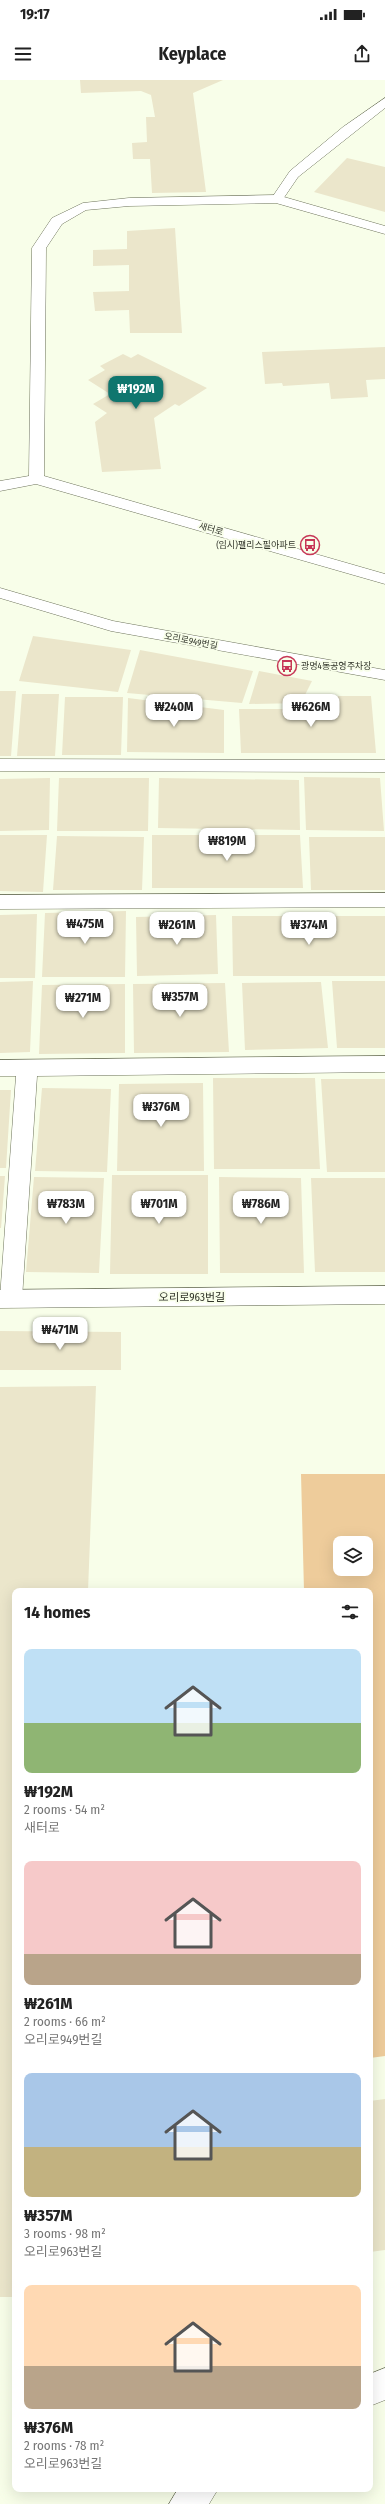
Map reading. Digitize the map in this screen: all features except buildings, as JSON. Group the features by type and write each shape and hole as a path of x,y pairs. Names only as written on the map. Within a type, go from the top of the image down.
{"street":[{"path":"277,199 294,174 346,130 385,102"},
{"path":"0,486 36,479 39,248 57,221 84,207 129,202 277,199 385,230"},
{"name":"새터로","path":"36,479 385,579"},
{"name":"오리로949번길","path":"0,593 111,626 385,676"},
{"path":"0,765 385,766"},
{"path":"0,902 385,900"},
{"path":"0,1068 385,1064"},
{"path":"6,1298 27,1068"},
{"name":"오리로963번길","path":"6,1298 385,1295"},
{"path":"373,2389 385,2384"},
{"path":"185,2504 199,2492"}],"shaded area":[{"path":"301,1474 385,1474 385,2056 373,2058 373,1588 304,1588"}],"place":[{"name":"(임시)팰리스필아파트","path":"310,545"},
{"name":"광명4동공영주차장","path":"287,666"}]}
